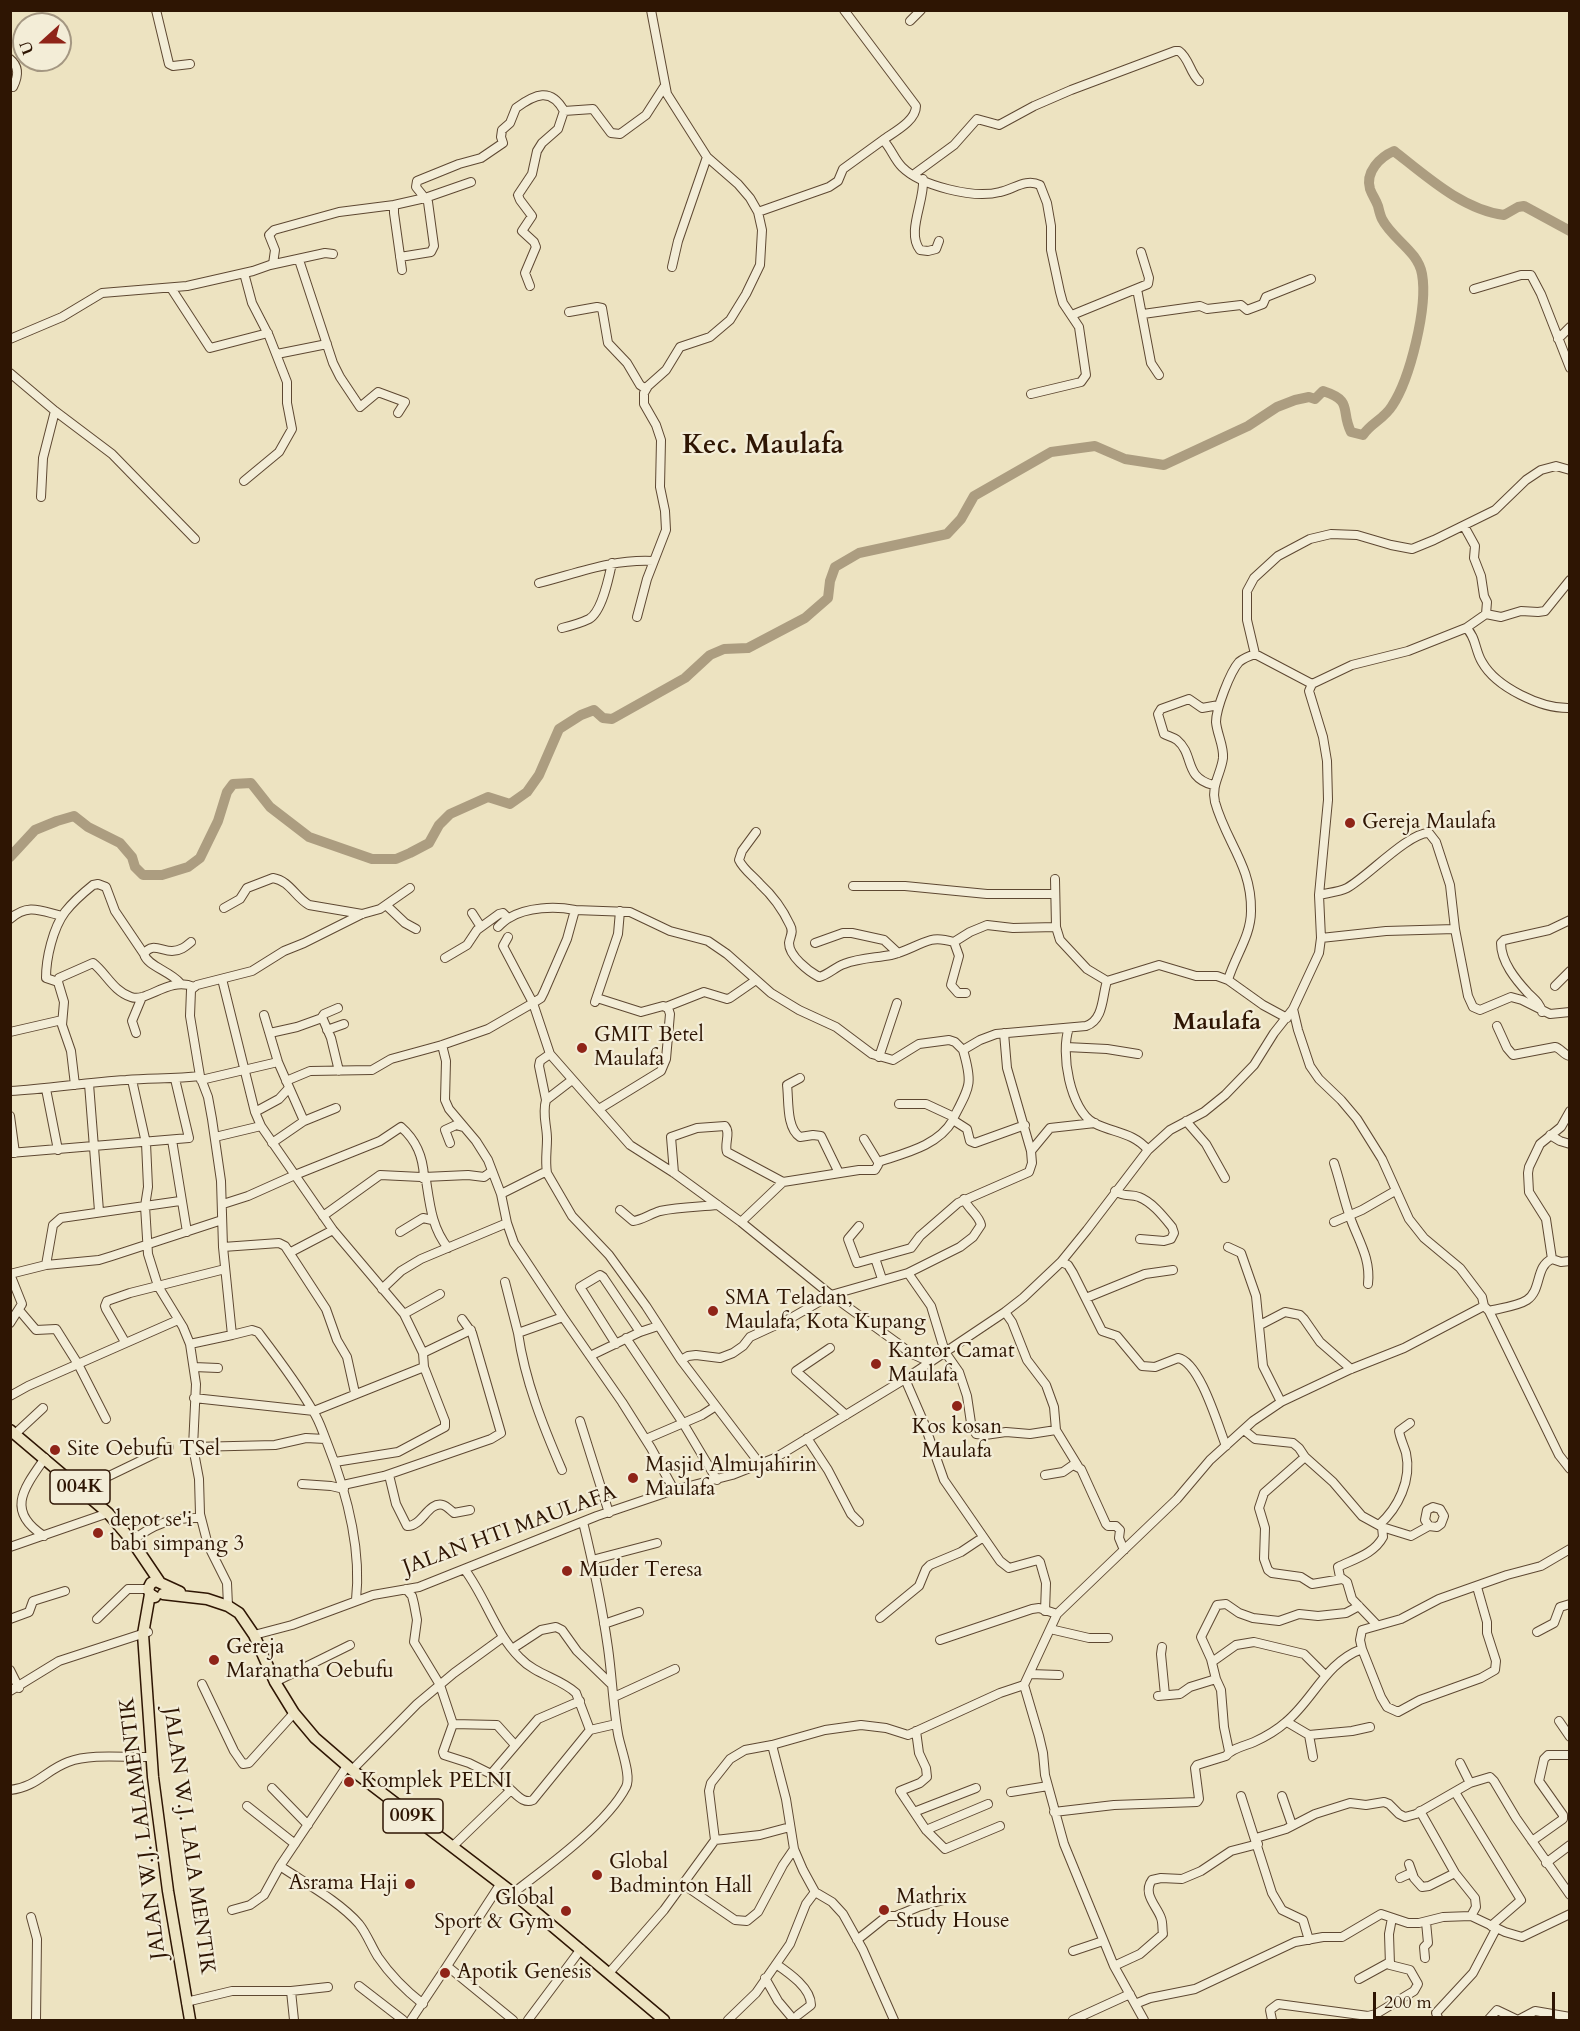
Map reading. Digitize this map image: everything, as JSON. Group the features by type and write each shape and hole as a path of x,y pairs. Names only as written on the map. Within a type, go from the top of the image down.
{"main road":[{"name":"004K","path":"13,1432 108,1513 141,1554 156,1589"},
{"name":"009K","path":"156,1589 207,1599 228,1606 239,1613 254,1635 275,1682 294,1713 315,1738 350,1768 501,1883 664,2020"},
{"name":"JALAN W.J. LALA MENTIK","path":"156,1589 155,1606 146,1633 156,1777 192,2020"},
{"name":"JALAN W.J. LALAMENTIK","path":"146,1633 152,1757 168,1891 188,2001"}],"street":[{"path":"156,10 170,66 190,64"},
{"path":"637,617 666,523 660,487 661,441 643,397 646,389 666,370 680,347 714,335 726,325 739,307 761,261 762,230 758,212 744,190 707,156 672,104 664,87 651,10"},
{"path":"758,212 829,188 838,181 843,169 913,117 916,110 916,106 844,10"},
{"path":"910,21 921,10"},
{"path":"914,175 954,145 977,119 981,118 999,125 1071,90 1175,51 1184,54 1198,81"},
{"path":"10,59 18,71 13,87"},
{"path":"564,111 593,109 611,133 620,134 646,115 664,87"},
{"path":"400,257 433,250 429,207 417,187 417,181 492,152 502,142 502,130 510,123 514,110 532,98 545,96 558,100 564,111 558,129 542,143 537,151 532,174 518,195 532,216 522,231 536,247 525,273 530,286"},
{"path":"883,140 901,166 914,175 944,188 973,194 996,193 1025,183 1040,185 1047,202 1051,226 1051,250 1060,292 1063,303 1081,334 1086,378 1068,387 1031,394"},
{"path":"672,267 678,241 707,156"},
{"path":"923,179 924,193 915,229 916,243 920,250 928,251 936,249 939,241"},
{"path":"273,264 275,250 269,235 274,230 339,213 425,198 471,182"},
{"path":"394,205 402,270"},
{"path":"1072,315 1145,286 1149,281 1141,252"},
{"path":"10,339 62,317 102,293 171,288 244,273 273,264 333,254"},
{"path":"299,260 340,377 360,407 378,392 405,402 398,413"},
{"path":"244,273 252,303 268,333 287,382 287,403 292,429 279,452 244,481"},
{"path":"1474,289 1521,275 1531,275 1541,294 1569,368"},
{"path":"1143,314 1200,306 1207,309 1241,304 1247,310 1263,304 1266,297 1311,279"},
{"path":"171,288 210,348 268,333"},
{"path":"1137,289 1151,363 1159,375"},
{"path":"569,312 602,308 608,343 627,363 640,385 646,389"},
{"path":"1558,339 1569,327"},
{"path":"277,354 327,344"},
{"path":"10,373 112,454 195,539"},
{"path":"41,497 43,458 55,411"},
{"path":"1569,470 1556,466 1540,470 1526,480 1495,510 1412,549 1357,535 1331,534 1310,539 1278,556 1254,578 1247,591 1246,620 1255,654 1312,684 1352,665 1408,651 1466,628 1486,614 1501,617 1521,611 1545,611 1569,580"},
{"path":"1464,525 1475,546 1474,558 1482,576 1486,614"},
{"path":"539,583 632,559 653,561"},
{"path":"562,628 594,615 601,603 612,563"},
{"path":"1466,628 1472,634 1482,663 1503,683 1530,699 1555,707 1569,708"},
{"path":"1228,980 1247,936 1252,912 1244,866 1215,803 1214,785 1223,756 1216,720 1219,705 1236,667 1245,658 1255,654"},
{"name":"JALAN HTI MAULAFA","path":"254,1635 301,1622 357,1600 419,1587 609,1512 674,1490 717,1480 775,1458 913,1374 1005,1312 1060,1262 1097,1219 1115,1191 1148,1150 1170,1130 1212,1106 1237,1084 1254,1065 1274,1033 1293,1010 1319,953 1321,938 1319,895 1328,800 1326,751 1311,697 1312,684"},
{"path":"1214,785 1203,783 1196,776 1180,743 1164,734 1158,714 1161,709 1189,699 1202,708 1219,705"},
{"path":"756,832 742,850 739,860 770,894 786,918 792,929 790,949 816,976 823,976 844,964 897,953 931,940 954,942 987,925 1013,928 1056,927"},
{"path":"1319,895 1347,888 1408,843 1424,833 1429,833 1436,842 1447,874 1468,996 1473,1007 1480,1010 1511,997 1522,999 1542,1012 1550,1014 1569,1012"},
{"path":"224,908 240,899 247,888 273,878 286,882 301,900 309,905 362,914"},
{"path":"1055,879 1056,927 1060,940 1087,969 1107,981 1159,965 1196,976 1216,976 1228,980 1263,1005 1287,1018"},
{"path":"58,982 49,980 46,974 53,940 67,909 93,885 106,887 115,911 147,962 169,973 180,983 194,987 252,972 284,951 386,905 410,888"},
{"path":"853,886 905,886 987,894 1055,894"},
{"path":"386,905 405,923 416,929"},
{"path":"498,927 508,918 548,908 639,915 663,928 708,941 727,954 771,993 799,1010 836,1027 861,1048 879,1057 893,1060 919,1044 949,1040 955,1042 963,1050 969,1073 969,1087 954,1119 943,1134 931,1142 878,1162"},
{"path":"10,920 18,912 31,909 62,916"},
{"path":"255,1112 279,1099 288,1085 310,1071 367,1071 392,1059 488,1029 541,998 567,939 575,909"},
{"path":"620,912 618,934 604,970 596,1000 641,1012 660,1006 666,1007 704,992 727,999 756,980"},
{"path":"472,913 481,927"},
{"path":"444,958 467,945 481,927 501,913 508,918"},
{"path":"1542,1012 1540,1005 1505,962 1501,944 1504,940 1549,930 1569,920"},
{"path":"1321,938 1386,931 1455,929"},
{"path":"815,943 843,933 852,933 884,940 897,953"},
{"path":"508,937 503,946 533,1003 550,1054 630,1144 719,1205 831,1295 910,1353 930,1362"},
{"path":"144,954 152,947 172,951 181,950 191,942"},
{"path":"954,942 959,956 952,987 958,993 966,993"},
{"path":"75,1085 71,1051 62,1020 64,1002 59,978 93,963 110,983 130,997 142,997 180,983"},
{"path":"1555,986 1569,971"},
{"path":"222,979 255,1112 261,1126 333,1230 404,1314 423,1353 424,1367 445,1421 445,1427 398,1452 335,1462"},
{"path":"963,1050 980,1040 1004,1033 1086,1026 1094,1022 1101,1010 1107,981"},
{"path":"194,987 190,997 190,1016 200,1078 208,1097 215,1137 223,1204 223,1247 232,1335"},
{"path":"136,1033 132,1021 142,997"},
{"path":"879,1057 897,1003"},
{"path":"599,1109 653,1076 663,1067 669,1038 670,1014 666,1007"},
{"path":"270,1033 297,1028 322,1018 324,1014 338,1008"},
{"path":"1293,1010 1310,1066 1319,1079 1357,1119 1382,1159 1395,1191 1418,1232 1460,1268 1482,1297 1559,1455 1569,1469"},
{"path":"264,1015 278,1062 304,1121"},
{"path":"322,1018 336,1054 339,1071"},
{"path":"10,1032 62,1020"},
{"path":"327,1030 344,1024"},
{"path":"1497,1026 1507,1048 1513,1055 1555,1047 1569,1056"},
{"path":"1069,1028 1066,1047 1069,1080 1086,1117 1095,1123 1126,1133 1142,1143 1148,1150"},
{"path":"859,1226 849,1239 856,1261 859,1263 911,1248 930,1226 964,1199 1026,1174 1031,1169 1031,1150 1007,1068 1004,1033"},
{"path":"442,1045 446,1060 445,1100 449,1109 483,1150 501,1194 514,1243 646,1439 674,1490"},
{"path":"1066,1047 1107,1049 1138,1054"},
{"path":"550,1054 540,1061 539,1066 546,1100 543,1117 547,1136 545,1154 548,1173 568,1211 609,1255 681,1360 760,1464"},
{"path":"10,1091 132,1080 200,1078 245,1071 278,1062"},
{"path":"800,1078 787,1085 794,1132 800,1137 821,1136 839,1173"},
{"path":"10,1116 13,1153 189,1138 175,1079"},
{"path":"132,1080 146,1143 147,1246 158,1286 190,1344 194,1367 193,1447 199,1479 200,1518 213,1556 227,1583 228,1606"},
{"path":"546,1100 572,1080"},
{"path":"88,1084 99,1211"},
{"path":"46,1089 58,1150"},
{"path":"899,1104 926,1104 967,1129 970,1141 975,1143 1025,1125"},
{"path":"272,1143 304,1121 336,1108"},
{"path":"1552,1258 1546,1219 1532,1199 1528,1184 1528,1167 1540,1144 1561,1127 1569,1111"},
{"path":"1186,1121 1206,1144 1225,1178"},
{"path":"1031,1150 1050,1128 1095,1123"},
{"path":"450,1143 445,1130 456,1125 464,1128"},
{"path":"215,1137 261,1126"},
{"path":"674,1173 671,1137 696,1128 725,1126 728,1130 727,1152 783,1182"},
{"path":"223,1204 248,1196 295,1174 380,1141 402,1127 420,1151 432,1220 436,1232 448,1248"},
{"path":"1550,1135 1569,1144"},
{"path":"741,1222 783,1182 865,1169 875,1170 878,1162 864,1139"},
{"path":"172,1140 180,1201 187,1232"},
{"path":"1334,1163 1349,1215 1367,1260 1368,1284"},
{"path":"323,1216 380,1175 424,1178 468,1175 484,1177 492,1171"},
{"path":"501,1194 543,1173 548,1173"},
{"path":"1115,1191 1125,1196 1135,1195 1143,1199 1172,1227 1171,1239 1164,1241 1140,1239"},
{"path":"1334,1222 1395,1191"},
{"path":"681,1360 696,1355 720,1358 733,1353 750,1337 791,1318 831,1295 908,1273 960,1247 976,1234 981,1222 964,1199"},
{"path":"46,1265 55,1222 61,1218 180,1201"},
{"path":"620,1210 636,1221 653,1213 681,1207 719,1205"},
{"path":"400,1232 423,1218 432,1220"},
{"path":"10,1323 22,1307 11,1274 46,1265 99,1260 222,1220"},
{"path":"382,1289 401,1271 421,1259 507,1223"},
{"path":"291,1252 333,1230"},
{"path":"223,1247 279,1243 291,1252 326,1309 337,1340 347,1357 355,1393"},
{"path":"1228,1247 1242,1256 1256,1296 1263,1366 1281,1402"},
{"path":"875,1258 882,1279"},
{"path":"1552,1258 1561,1262 1569,1261"},
{"path":"609,1973 684,1885 700,1858 715,1839 708,1791 711,1783 730,1759 745,1750 825,1730 861,1725 886,1728 908,1735 981,1701 1023,1685 1057,1614 1177,1499 1210,1460 1244,1430 1281,1402 1351,1369 1404,1348 1487,1308 1522,1302 1530,1298 1544,1263 1552,1258"},
{"path":"1060,1262 1068,1264 1102,1331 1117,1336 1139,1364 1150,1368 1178,1358 1191,1365 1203,1386 1226,1446"},
{"path":"125,1342 106,1309 105,1303 130,1293 225,1269"},
{"path":"1086,1298 1145,1274 1173,1270"},
{"path":"908,1273 931,1306 945,1352 959,1372 967,1396 970,1423 976,1434 1006,1432 1029,1434 1056,1430"},
{"path":"616,1344 580,1287 600,1275 640,1332"},
{"path":"505,1282 527,1376 548,1438 562,1470"},
{"path":"404,1314 440,1294"},
{"path":"20,1310 36,1330 56,1329 78,1364 106,1419"},
{"path":"1005,1312 1012,1322 1027,1359 1046,1385 1054,1407 1056,1430 1086,1475 1106,1524 1116,1526 1120,1530 1119,1539 1124,1550"},
{"path":"1260,1325 1285,1312 1300,1315 1320,1342 1351,1369"},
{"path":"518,1334 563,1317"},
{"path":"302,1485 343,1487 389,1475 491,1439 501,1433 471,1330 462,1318"},
{"path":"10,1396 125,1342 178,1320"},
{"path":"590,1356 626,1338 658,1326"},
{"path":"190,1344 255,1330 280,1360 314,1411 343,1487 358,1562 357,1600"},
{"path":"423,1353 471,1330"},
{"path":"626,1338 683,1423 717,1480"},
{"path":"830,1348 796,1371 846,1415"},
{"path":"910,1353 913,1374"},
{"path":"194,1367 218,1368"},
{"path":"194,1398 314,1411 424,1367"},
{"path":"905,1379 924,1423 944,1480 982,1538 1000,1561 1009,1568 1038,1560 1040,1562 1046,1583 1045,1611"},
{"path":"646,1439 716,1406"},
{"path":"13,1432 43,1408"},
{"path":"580,1421 609,1512"},
{"path":"1380,1526 1405,1485 1406,1454 1399,1431 1410,1423"},
{"path":"1244,1430 1255,1439 1293,1443 1305,1457 1334,1482 1356,1512 1380,1526 1411,1536 1429,1526"},
{"path":"193,1447 275,1446 306,1438 325,1439"},
{"path":"807,1438 828,1470 851,1514 859,1522"},
{"path":"82,1489 169,1448"},
{"path":"1305,1457 1264,1493 1259,1503 1265,1528 1264,1564 1272,1573 1300,1576 1312,1584 1342,1579"},
{"path":"44,1536 26,1522 22,1503 27,1483 45,1458"},
{"path":"1045,1475 1063,1472 1073,1465 1078,1466"},
{"path":"389,1475 396,1504 407,1526 418,1523 430,1509 438,1504 444,1505 454,1513 470,1510"},
{"path":"10,1547 108,1513"},
{"path":"132,1541 155,1525 173,1519 200,1518"},
{"path":"513,1893 579,1839 603,1816 626,1787 627,1771 616,1724 604,1623 583,1522"},
{"path":"1377,1625 1352,1599 1347,1582 1342,1579 1338,1567 1358,1559 1380,1542 1383,1537 1380,1526"},
{"path":"880,1618 919,1586 930,1565 961,1552 982,1538"},
{"path":"592,1560 657,1543"},
{"path":"1477,1587 1496,1661 1495,1670 1396,1712 1387,1707 1362,1649 1361,1632 1401,1619 1439,1599 1507,1575 1541,1566 1569,1549"},
{"path":"406,1589 412,1596 416,1612 414,1641 440,1685 453,1724 442,1752 444,1755 469,1763 491,1774 528,1802 533,1800 590,1730 580,1701 572,1689 537,1672 521,1659 502,1638 474,1582 465,1570"},
{"path":"97,1619 128,1589 156,1589"},
{"path":"10,1620 29,1612 33,1601 65,1591"},
{"path":"1229,1751 1224,1727 1222,1697 1201,1635 1217,1605 1226,1604 1239,1613 1253,1618 1279,1621 1299,1614 1318,1616 1346,1613 1359,1606"},
{"path":"1537,1632 1554,1623 1560,1607 1569,1604"},
{"path":"940,1640 1032,1608 1057,1614"},
{"path":"604,1623 639,1612"},
{"path":"512,1649 541,1630 556,1627 562,1630 577,1651 611,1684"},
{"path":"1050,1629 1089,1638 1108,1638"},
{"path":"10,1670 15,1689 59,1661 146,1633"},
{"path":"232,1910 258,1901 264,1894 280,1866 350,1768 417,1704 502,1638"},
{"path":"1212,1662 1236,1645 1254,1642 1304,1654 1325,1675"},
{"path":"275,1682 350,1645"},
{"path":"1162,1647 1161,1696 1184,1692 1190,1687 1216,1680"},
{"path":"1054,1812 1114,1805 1197,1802 1199,1799 1195,1768 1197,1765 1225,1757 1229,1751 1256,1741 1287,1722 1325,1675 1349,1654 1362,1649"},
{"path":"614,1697 675,1669"},
{"path":"1030,1674 1059,1675"},
{"path":"202,1684 234,1751 243,1764 249,1763 294,1713"},
{"path":"1023,1685 1043,1753 1048,1786 1064,1844 1114,1966 1144,2020"},
{"path":"491,1774 538,1719 580,1701"},
{"path":"1559,1721 1569,1737"},
{"path":"1287,1722 1309,1735 1370,1727"},
{"path":"453,1724 497,1725 515,1745"},
{"path":"590,1730 616,1724"},
{"path":"916,1731 919,1753 926,1768 927,1777 920,1783 900,1791 926,1830 945,1849 1000,1826"},
{"path":"1309,1735 1313,1757"},
{"path":"772,1745 786,1799 794,1849 815,1892 839,1909 857,1940 894,2020"},
{"path":"1532,1842 1563,1819 1563,1815 1539,1781 1544,1759 1548,1755 1569,1755"},
{"path":"10,1790 29,1786 66,1762 85,1757 152,1757"},
{"path":"1460,1763 1470,1783"},
{"path":"1114,1966 1140,1954 1163,1934 1162,1921 1148,1888 1152,1880 1182,1879 1201,1871 1231,1851 1315,1814 1356,1802 1366,1805 1384,1802 1389,1803 1405,1817 1470,1783 1490,1777 1569,1895"},
{"path":"1011,1792 1048,1786"},
{"path":"272,1788 308,1825"},
{"path":"914,1812 976,1788"},
{"path":"453,1846 511,1790"},
{"path":"1439,2020 1436,2013 1473,1973 1494,1927 1521,1900 1455,1792"},
{"path":"1241,1796 1275,1900 1282,1910 1303,1920 1310,1940"},
{"path":"1282,1796 1292,1824"},
{"path":"926,1830 988,1804"},
{"path":"247,1806 296,1844"},
{"path":"1420,1811 1455,1873 1475,1898 1476,1907 1471,1916"},
{"path":"715,1839 760,1835 790,1827"},
{"path":"1546,1863 1569,1845"},
{"path":"684,1885 735,1920 751,1919 758,1912 794,1849"},
{"path":"280,1866 354,1918 396,1982 423,2004"},
{"path":"1400,1878 1410,1868 1422,1887 1429,1886 1455,1873"},
{"path":"411,2020 501,1883"},
{"path":"728,2020 756,1993 790,1944 806,1904 815,1892"},
{"path":"857,1940 887,1916 896,1916 951,1898"},
{"path":"1135,2004 1149,1998 1195,1989 1287,1946 1323,1937 1342,1937 1352,1933 1378,1915 1384,1914 1408,1923 1426,1922 1443,1917 1471,1916 1522,1937 1569,1914"},
{"path":"31,1917 37,1939 36,2020"},
{"path":"1272,2020 1270,2010 1278,2004 1368,2016 1376,2014 1414,1991 1418,1986 1410,1970 1393,1967 1390,1962 1389,1934 1392,1918"},
{"path":"1425,1958 1424,1947 1428,1943 1426,1922"},
{"path":"1073,1951 1103,1941"},
{"path":"528,2020 581,1949"},
{"path":"1359,1978 1390,1962"},
{"path":"765,1978 778,2001 796,2018 811,2005 811,2000 799,1983 776,1964"},
{"path":"447,1966 513,2020"},
{"path":"359,1986 403,2020"},
{"path":"188,2001 232,1991 291,1991 328,1987"},
{"path":"291,1991 294,2020"},
{"path":"1074,2020 1130,1994"},
{"path":"1488,2020 1497,2010 1518,2019 1535,2011 1569,2017"}],"waterway":[{"path":"10,857 35,830 74,816 88,827 120,843 132,857 135,867 143,875 162,875 188,867 200,858 218,821 227,792 233,784 251,783 270,807 309,837 372,859 396,859 429,843 439,825 450,814 488,797 510,804 527,792 539,775 559,729 581,715 594,710 603,718 612,719 685,678 710,655 724,649 748,648 805,618 828,598 835,567 859,553 947,534 961,519 974,496 1051,452 1095,446 1125,459 1164,465 1248,426 1277,407 1309,397 1315,399 1323,391 1343,403 1351,432 1363,435 1389,410 1399,394 1416,342 1422,305 1423,288 1420,266 1386,226 1370,189 1370,177 1375,166 1394,151 1446,191 1474,206 1504,215 1524,206 1570,231"}],"place":[{"name":"Gereja Maulafa","path":"1350,823"},
{"name":"GMIT Betel Maulafa","path":"582,1048"},
{"name":"SMA Teladan, Maulafa, Kota Kupang","path":"713,1311"},
{"name":"Kantor Camat Maulafa","path":"876,1364"},
{"name":"Kos kosan Maulafa","path":"957,1406"},
{"name":"Site Oebufu TSel","path":"55,1450"},
{"name":"Masjid Almujahirin Maulafa","path":"633,1478"},
{"name":"depot se'i babi simpang 3","path":"98,1533"},
{"name":"Muder Teresa","path":"567,1571"},
{"name":"Gereja Maranatha Oebufu","path":"214,1660"},
{"name":"Komplek PELNI","path":"349,1782"},
{"name":"Global Badminton Hall","path":"597,1875"},
{"name":"Asrama Haji","path":"410,1884"},
{"name":"Mathrix Study House","path":"884,1910"},
{"name":"Global Sport & Gym","path":"566,1911"},
{"name":"Apotik Genesis","path":"445,1973"}],"district":[{"name":"Kec. Maulafa","path":"763,447"},
{"name":"Maulafa","path":"1217,1023"}]}
